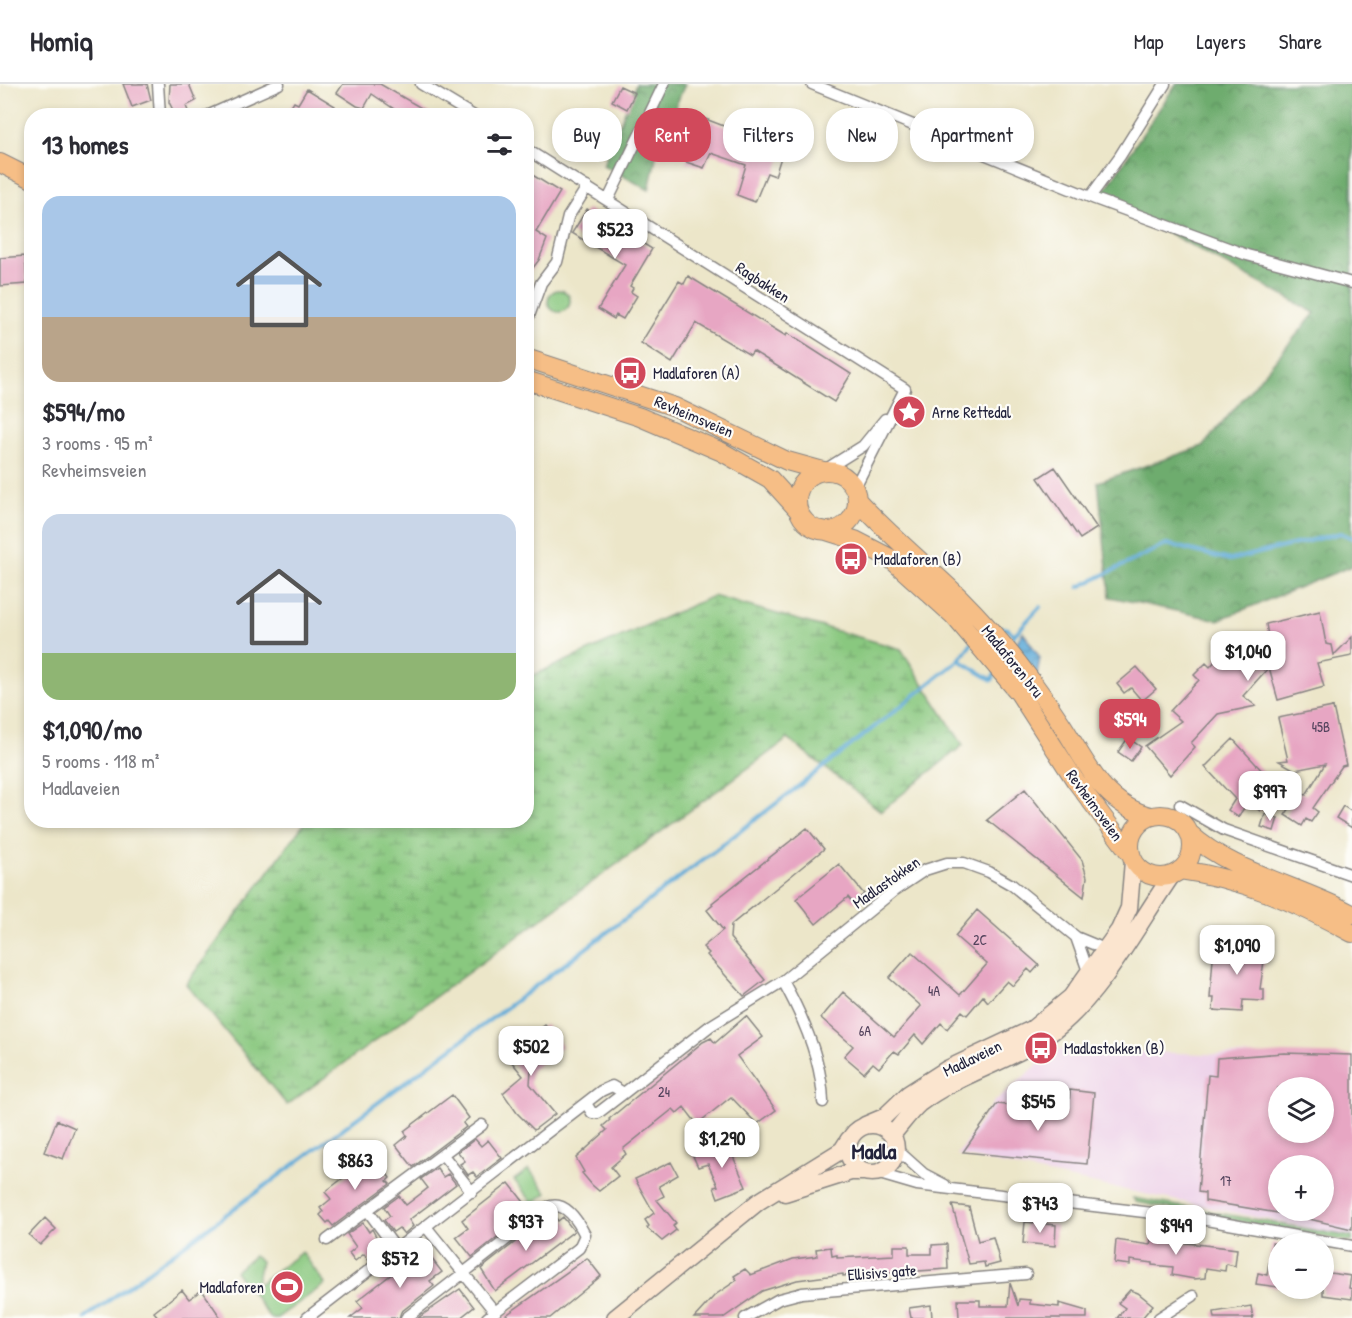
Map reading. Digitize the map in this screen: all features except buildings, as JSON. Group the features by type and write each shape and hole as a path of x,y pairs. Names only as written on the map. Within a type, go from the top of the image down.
{"main road":[{"path":"0,164 24,175"},
{"name":"Revheimsveien","path":"534,361 666,404 787,460 824,471"},
{"name":"Revheimsveien","path":"534,383 640,417 714,448 770,479 798,510"},
{"path":"824,471 844,476 855,494 884,529 937,587 855,540 805,522 796,501 801,484 815,473 824,471"},
{"path":"824,530 835,530 849,521 855,512 855,494"},
{"name":"Madlaforen bru","path":"937,587 1018,664 1068,752"},
{"name":"Revheimsveien","path":"1068,752 1112,798 1132,810 1150,816"},
{"name":"Revheimsveien","path":"1068,752 1132,857"},
{"path":"1352,914 1310,893 1221,858 1189,833 1177,819 1159,814 1150,816 1135,827 1129,844 1132,857 1146,873 1154,876 1176,873 1216,876 1265,892 1352,933"},
{"path":"1176,873 1190,857 1189,833"},
{"name":"Madlaveien","path":"865,1125 884,1117 908,1094 947,1069 1032,1029 1071,997 1119,930 1128,908 1132,857"},
{"name":"Madlaveien","path":"894,1142 917,1106 934,1094 1034,1043 1070,1017 1105,974 1176,873"},
{"path":"615,1318 758,1202 842,1150 854,1132 865,1125 879,1125 894,1142 891,1164 870,1172 850,1172 758,1202"},
{"path":"849,1139 849,1158 858,1169 870,1172"}],"street":[{"path":"158,84 160,108"},
{"path":"225,108 279,84"},
{"path":"421,84 461,108"},
{"path":"608,200 664,84"},
{"path":"812,84 1090,197 1247,255 1352,283"},
{"path":"1090,197 1120,156 1165,84"},
{"name":"Ragbakken","path":"534,153 905,389 894,407 863,446 824,471"},
{"path":"534,302 541,283 556,262 568,217 587,187"},
{"name":"Ragbakken","path":"855,494 894,407"},
{"path":"1180,805 1224,830 1352,874"},
{"name":"Madlastokken","path":"586,1103 592,1113 598,1113 710,1026 783,981 895,890 925,870 946,863 964,863 988,872 1012,885 1076,937 1105,949"},
{"path":"1076,937 1089,974"},
{"path":"783,981 802,1015 822,1084 823,1102"},
{"path":"314,1316 352,1282 427,1228 542,1136 608,1087 612,1086 624,1093"},
{"path":"327,1240 482,1125"},
{"path":"894,1142 924,1174 951,1188"},
{"path":"444,1155 472,1191"},
{"path":"870,1172 917,1185 1184,1216 1352,1246"},
{"path":"406,1318 465,1273 548,1207 562,1206 579,1224 585,1235 579,1248 491,1315 465,1273 427,1228"},
{"path":"368,1211 397,1250"},
{"name":"Ellisivs gate","path":"746,1318 779,1299 802,1293 1026,1274"},
{"path":"1159,1318 1171,1308 1193,1296"}],"shaded area":[{"path":"1056,1049 1352,1059 1352,1237 1275,1221 1334,1221 1334,1155 1268,1155 1268,1220 957,1155 994,1102"}],"green space":[{"path":"636,84 685,84 675,108 634,108 634,162 655,162 649,190 603,165 604,162 622,162 622,118"},
{"path":"1176,84 1352,84 1352,566 1218,620 1110,597 1098,482 1203,446 1315,313 1101,196"},
{"path":"559,290 567,293 570,301 567,309 559,312 551,309 548,301 551,293"},
{"path":"713,596 901,649 963,745 881,811 788,739 287,1105 186,984 301,828 534,828 534,675"},
{"path":"529,1169 547,1193 533,1203 514,1180"},
{"path":"1133,1198 1330,1233 1303,1233 1136,1202"},
{"path":"1334,1234 1352,1237 1352,1242 1334,1239"},
{"name":"Madlaforen","path":"302,1252 325,1284 277,1318 270,1318 250,1290"},
{"path":"254,1256 261,1261 257,1280 247,1288 235,1271"}],"water":[{"path":"1023,632 1040,658 1035,685 1000,669"}],"waterway":[{"path":"1079,587 1167,544 1230,560 1341,533 1352,538"},
{"path":"1009,645 1014,635 1040,607"},
{"path":"996,627 1008,629 1014,635"},
{"path":"85,1318 416,1075 744,829 959,660 971,644"},
{"path":"959,660 992,680 995,674"}],"place":[{"name":"Madlaforen (A)","path":"630,373"},
{"name":"Arne Rettedal","path":"909,412"},
{"name":"Madlaforen (B)","path":"851,559"},
{"name":"Madlastokken (B)","path":"1041,1048"},
{"name":"Madlaforen","path":"287,1287"}],"district":[{"name":"Madla","path":"874,1151"}]}
